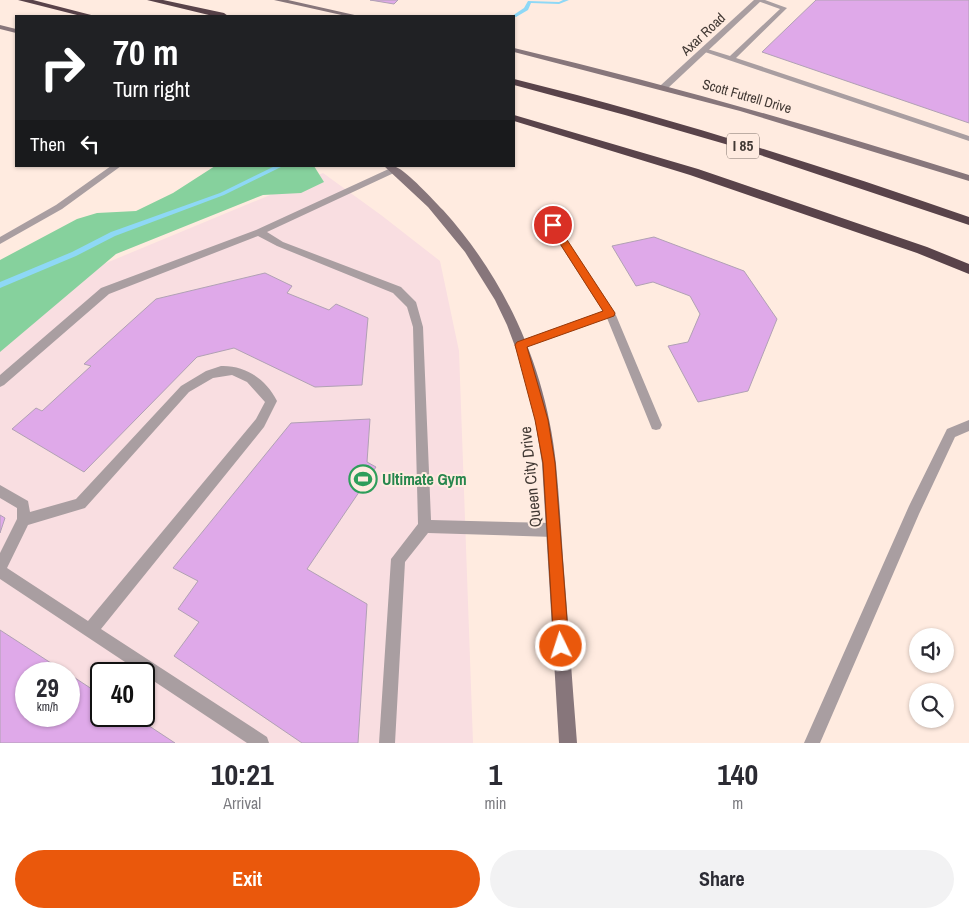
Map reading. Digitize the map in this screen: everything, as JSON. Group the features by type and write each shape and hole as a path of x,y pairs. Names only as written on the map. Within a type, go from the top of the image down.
{"highway":[{"path":"22,0 87,15"},
{"path":"151,0 219,15"},
{"name":"I 85","path":"515,82 690,129 805,165 969,221"},
{"name":"I 85","path":"515,118 694,172 922,250 969,269"},
{"path":"922,250 969,276"}],"street":[{"path":"278,0 352,15"},
{"name":"Axar Road","path":"664,87 758,0"},
{"path":"0,27 15,31"},
{"name":"Scott Futrell Drive","path":"515,50 749,110 969,178"},
{"name":"Queen City Drive","path":"391,168 435,208 480,266 498,296 521,345 549,463 568,743"}],"lane":[{"path":"731,59 784,8 758,0"},
{"path":"704,50 969,139"},
{"path":"0,241 59,207 116,167"},
{"path":"0,382 105,291 259,232 391,168"},
{"path":"543,210 610,313 656,426"},
{"path":"259,232 280,244 397,290 412,304 418,327 425,526 398,559 387,743"},
{"path":"521,345 610,313"},
{"path":"24,520 80,504 185,389 204,376 225,370 243,373 260,385 271,401 260,423 90,630"},
{"path":"812,743 914,510 951,433 969,425"},
{"path":"0,491 23,506 24,520 0,570 261,743"},
{"path":"425,526 554,530"}],"shaded area":[{"path":"323,173 440,261 459,351 473,743 0,743 0,307"}],"green space":[{"path":"213,167 315,167 324,182 301,193 263,195 116,254 0,352 0,260 77,219 97,213 136,211 173,193"}],"building":[{"path":"370,0 398,0 394,4"},
{"path":"816,0 969,0 969,123 762,52"},
{"path":"654,237 744,271 777,319 748,391 698,402 668,346 688,342 700,314 690,296 653,282 636,286 612,246"},
{"path":"265,273 292,286 287,293 329,310 336,304 368,318 362,385 315,387 234,348 197,357 84,472 12,429 36,408 42,411 91,366 84,364 156,299"},
{"path":"370,419 367,462 376,467 307,569 367,604 358,743 302,743 174,656 199,622 178,609 198,581 173,568 291,423"},
{"path":"0,515 5,518 0,533"},
{"path":"0,630 49,662 15,662 15,727 80,727 80,681 90,688 90,727 151,727 175,743 0,743"}],"waterway":[{"path":"515,15 526,9 529,2 559,3 567,0"},
{"path":"0,285 74,254 113,234 222,194 278,167"}],"place":[{"name":"Ultimate Gym","path":"363,479"}],"route":[{"path":"553,225 610,313 521,345 542,420 549,463 561,646"}]}
